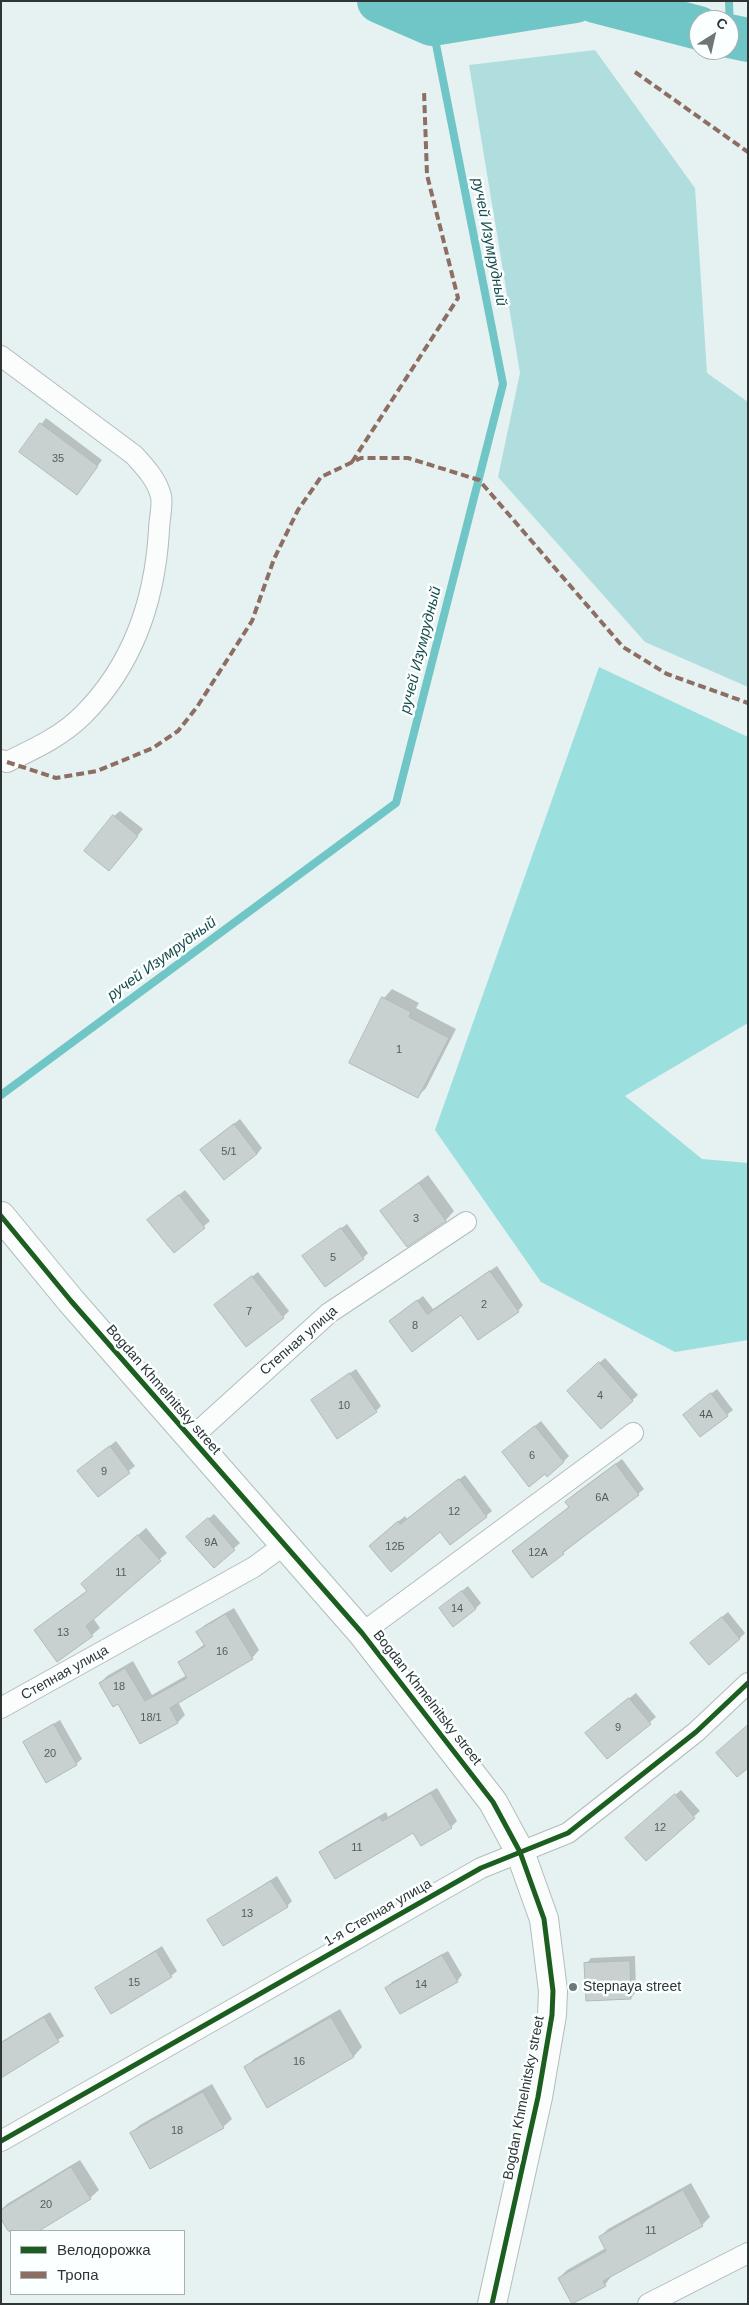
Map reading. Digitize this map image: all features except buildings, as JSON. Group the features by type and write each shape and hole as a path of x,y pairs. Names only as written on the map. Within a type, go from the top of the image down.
{"street":[{"path":"1,356 134,455 151,475 161,497 157,566 140,629 125,662 84,714 57,737 7,762 1,760"},
{"name":"Bogdan Khmelnitsky street","path":"1,1216 71,1301 362,1633 493,1802 520,1852 544,1919 553,1991 552,2015 538,2097 492,2304"},
{"name":"Степная улица","path":"191,1438 330,1313 466,1222"},
{"path":"362,1633 633,1433"},
{"name":"Степная улица","path":"1,1708 254,1567 284,1545"},
{"name":"1-я Степная улица","path":"1,2141 481,1868 568,1833 696,1732 748,1683"},
{"path":"648,2304 748,2253"}],"shaded area":[{"path":"595,50 695,188 707,373 748,402 748,687 645,642 498,477 520,373 469,65"},
{"path":"599,667 748,737 748,1023 625,1096 702,1159 748,1163 748,1340 675,1352 541,1282 435,1130"}],"waterway":[{"path":"379,1 432,24 575,1"},
{"path":"595,1 689,25"},
{"path":"729,1 729,10"},
{"name":"ручей Изумрудный","path":"1,1095 396,803 503,384 432,24"},
{"path":"739,38 748,40"}],"marked path":[{"path":"635,72 748,152"},
{"path":"352,462 458,298 427,175 424,91"},
{"path":"7,762 56,778 97,771 153,748 178,731 197,707 252,621 274,559 298,510 321,477 361,458 408,458 479,480 623,647 667,674 748,703"}],"cycle path":[{"path":"1,1216 71,1301 362,1633 493,1802 520,1852 544,1919 553,1991 552,2015 538,2097 492,2304"},
{"path":"1,2141 481,1868 568,1833 696,1732 748,1683"}],"place":[{"name":"Stepnaya street","path":"573,1987"}]}
